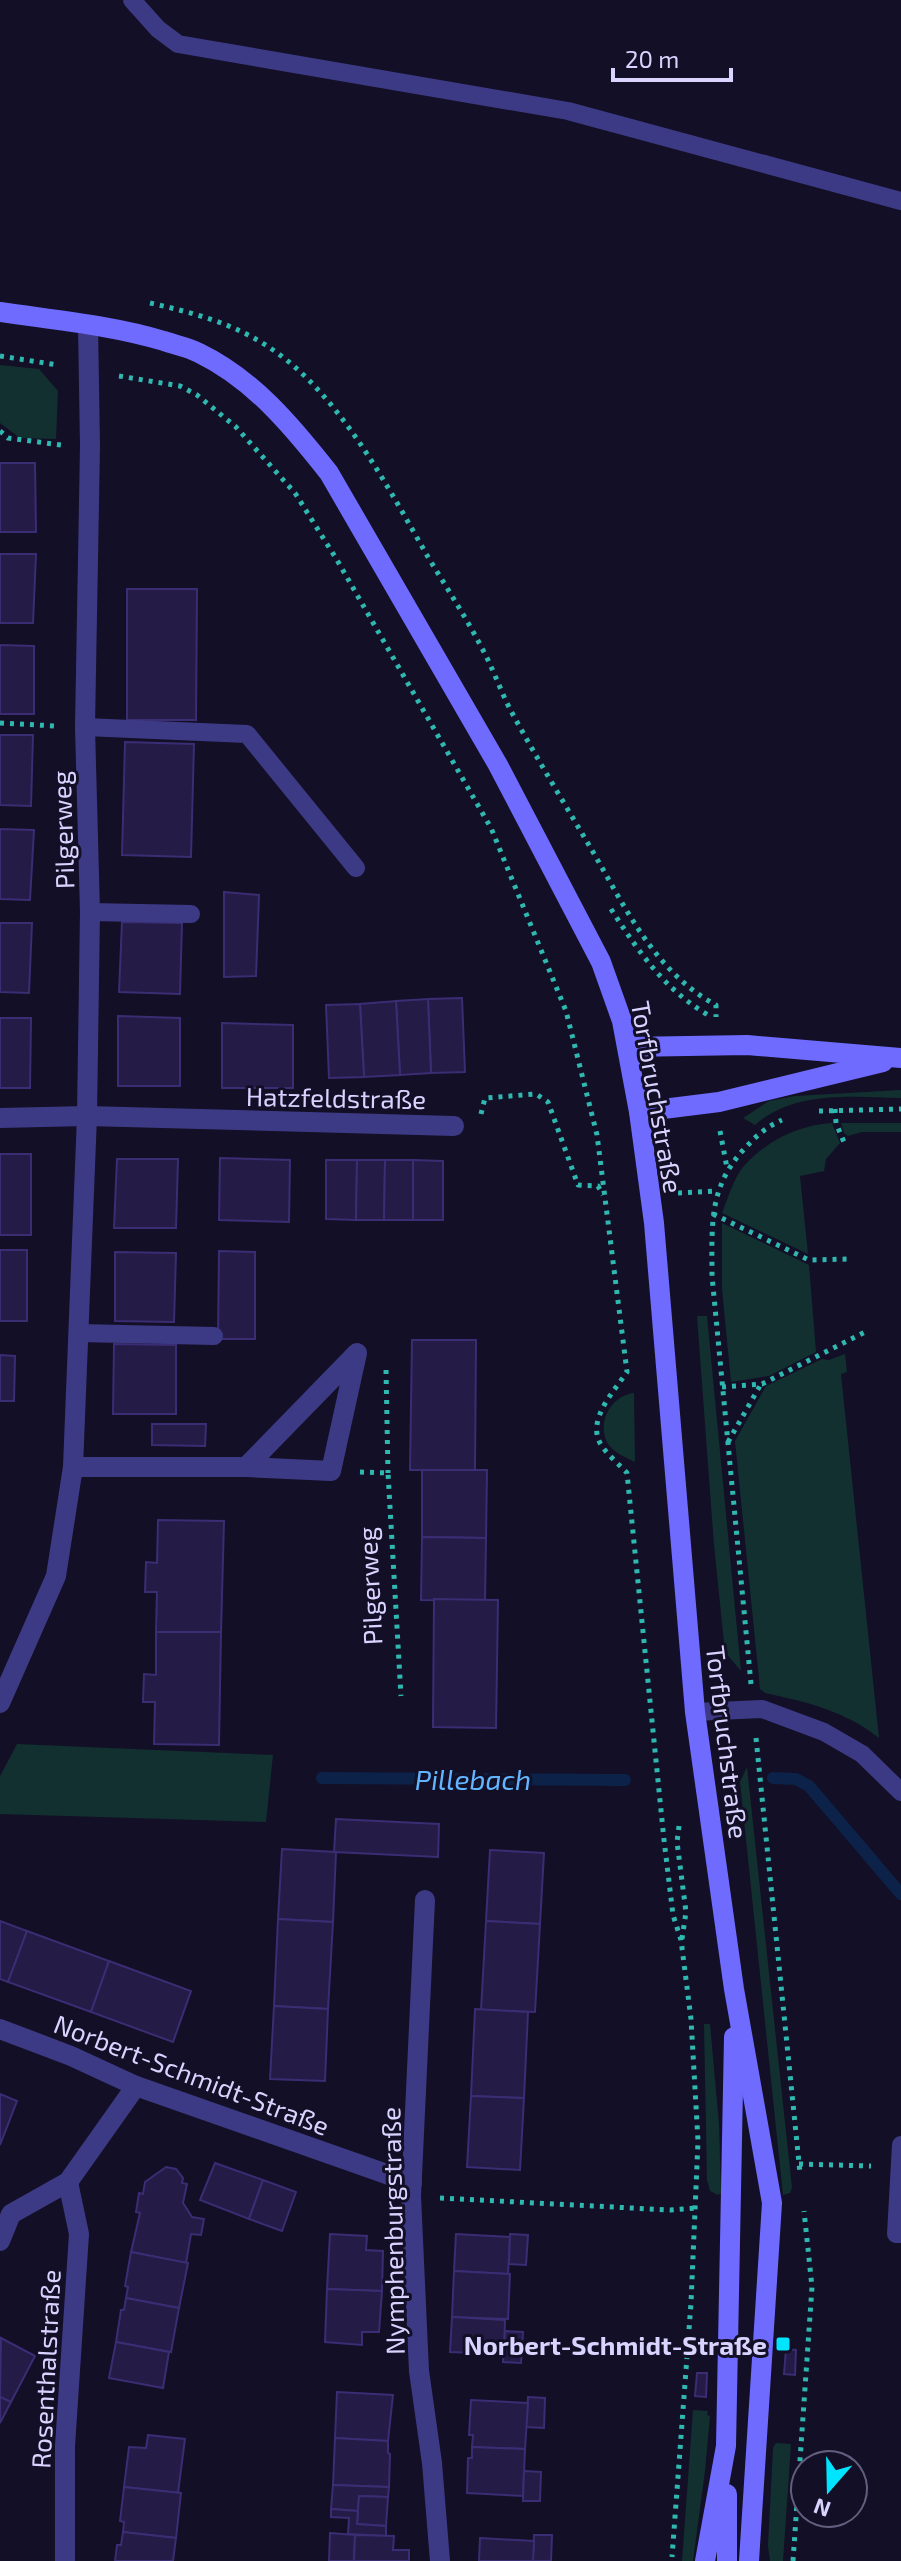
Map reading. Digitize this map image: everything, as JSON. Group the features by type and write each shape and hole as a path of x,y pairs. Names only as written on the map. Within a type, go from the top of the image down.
{"main road":[{"name":"Torfbruchstraße","path":"0,312 88,325 196,351 218,363 267,401 294,429 329,473 498,765 601,962 622,1021 639,1112 654,1223 695,1712 734,1989 772,2203 749,2561"},
{"path":"628,1047 747,1045 900,1058"},
{"path":"639,1112 719,1102 900,1058"},
{"name":"Torfbruchstraße","path":"705,2561 726,2446 734,1989"},
{"path":"726,2446 727,2561"}],"street":[{"name":"Pilgerweg","path":"1,1702 56,1576 73,1467 87,1116 90,912 85,727 90,446 88,325"},
{"name":"Hatzfeldstraße","path":"0,1118 87,1116 454,1126"},
{"path":"246,1467 357,1353"},
{"path":"73,1467 246,1467 331,1471 357,1353"},
{"name":"Nymphenburgstraße","path":"425,1900 419,2371 432,2463 440,2561"},
{"name":"Norbert-Schmidt-Straße","path":"0,2029 71,2056 136,2086 419,2190"},
{"path":"0,2241 11,2214 68,2182 136,2086"},
{"name":"Rosenthalstraße","path":"65,2561 65,2446 79,2234 68,2182"}],"lane":[{"path":"132,0 158,29 178,44 568,111 901,201"},
{"path":"85,727 247,734 356,868"},
{"path":"90,912 191,914"},
{"path":"79,1333 214,1336"},
{"path":"695,1712 762,1709 824,1732 862,1754 901,1792"},
{"path":"901,2145 896,2234 901,2234"}],"path":[{"path":"0,356 167,383 197,395 261,452 295,493 337,560 491,828 566,1011 589,1095 609,1199 627,1372 603,1408 597,1424 599,1442 627,1473 664,1840 691,2019 698,2126 696,2208 672,2561"},
{"path":"0,431 8,438 90,446"},
{"path":"0,723 85,727"},
{"path":"478,1124 485,1098 536,1094 552,1109 578,1185 598,1186 609,1199"},
{"path":"835,1109 836,1123 846,1147"},
{"path":"810,1113 835,1109 901,1109"},
{"path":"727,1169 758,1135 787,1118"},
{"name":"Torfbruchstraße","path":"720,1134 727,1169 717,1191 713,1214 712,1276 762,1815 801,2177"},
{"path":"691,1192 717,1191"},
{"path":"713,1214 809,1260 850,1259"},
{"path":"722,1387 762,1384 865,1332"},
{"name":"Pilgerweg","path":"357,1353 385,1342 388,1473 401,1696"},
{"path":"727,1444 762,1384"},
{"path":"331,1471 388,1473"},
{"path":"677,1842 686,1912 681,1940"},
{"path":"799,2164 853,2164"},
{"path":"419,2190 670,2210 696,2208"},
{"path":"793,2561 812,2287 803,2203"}],"green space":[{"path":"0,365 39,369 58,391 56,439 20,438 0,423"},
{"path":"901,1090 901,1098 844,1097 806,1101 771,1114 755,1125 743,1118 769,1101 795,1096"},
{"path":"832,1123 840,1143 826,1159 824,1171 800,1176 808,1254 722,1213 739,1172 762,1149 795,1131"},
{"path":"841,1123 901,1123 901,1132 862,1132 848,1136"},
{"path":"722,1223 809,1265 816,1352 769,1376 731,1382 722,1289"},
{"path":"697,1316 707,1316 741,1671 725,1652"},
{"path":"845,1354 847,1372 841,1374 879,1738 839,1714 760,1689 735,1441 766,1386 822,1359 829,1360"},
{"path":"634,1393 635,1462 609,1446 604,1429 606,1415 614,1403"},
{"path":"17,1744 273,1755 266,1822 0,1814 0,1776"},
{"path":"747,1767 792,2188 790,2193 783,2195 740,1782"},
{"path":"704,2024 710,2024 719,2124 721,2193 718,2195 710,2191 707,2180"},
{"path":"693,2410 708,2411 707,2415 710,2416 693,2561 682,2561"},
{"path":"776,2443 791,2444 783,2561 770,2561 768,2546 773,2448"}],"building":[{"path":"0,463 35,463 36,532 0,532"},
{"path":"0,554 36,554 33,623 0,623"},
{"path":"127,589 197,589 196,720 127,720"},
{"path":"0,645 34,646 34,714 0,714"},
{"path":"0,735 33,735 31,806 0,805"},
{"path":"125,742 194,744 191,857 122,855"},
{"path":"0,829 34,830 30,900 0,899"},
{"path":"224,892 259,895 256,976 224,977"},
{"path":"122,922 182,923 180,994 119,992"},
{"path":"0,923 32,923 29,993 0,992"},
{"path":"462,998 465,1072 431,1073 428,999"},
{"path":"428,999 431,1073 400,1075 396,1001"},
{"path":"396,1001 400,1075 364,1077 360,1004"},
{"path":"360,1004 364,1077 329,1078 326,1005"},
{"path":"118,1016 180,1018 180,1086 118,1086"},
{"path":"0,1018 31,1018 30,1088 0,1088"},
{"path":"222,1023 293,1025 293,1088 222,1088"},
{"path":"0,1154 31,1154 31,1235 0,1235"},
{"path":"220,1158 290,1160 289,1222 219,1220"},
{"path":"117,1159 178,1159 176,1228 114,1228"},
{"path":"326,1160 357,1160 356,1220 326,1219"},
{"path":"357,1160 385,1160 384,1220 356,1220"},
{"path":"385,1160 413,1160 413,1220 384,1220"},
{"path":"413,1160 443,1161 443,1220 413,1220"},
{"path":"0,1250 27,1250 27,1321 0,1321"},
{"path":"219,1251 255,1252 255,1339 218,1339"},
{"path":"115,1252 176,1253 174,1322 115,1321"},
{"path":"412,1340 476,1340 475,1470 410,1470"},
{"path":"114,1344 176,1345 176,1414 113,1414"},
{"path":"0,1355 15,1356 14,1401 0,1401"},
{"path":"152,1424 206,1424 205,1446 152,1445"},
{"path":"422,1470 487,1470 486,1538 422,1537"},
{"path":"158,1520 224,1521 221,1632 156,1632 157,1592 145,1592 146,1562 157,1563"},
{"path":"422,1537 486,1538 485,1601 421,1600"},
{"path":"434,1599 498,1600 496,1728 433,1727"},
{"path":"156,1632 221,1632 219,1745 154,1744 155,1702 143,1702 144,1674 156,1675"},
{"path":"336,1819 439,1824 438,1857 334,1852"},
{"path":"282,1849 336,1852 333,1922 278,1919"},
{"path":"490,1850 544,1853 540,1924 486,1921"},
{"path":"278,1919 333,1922 328,2009 274,2006"},
{"path":"0,1921 27,1931 8,1982 0,1979"},
{"path":"486,1921 540,1924 535,2012 481,2010"},
{"path":"27,1931 109,1961 91,2012 8,1982"},
{"path":"109,1961 191,1991 173,2042 91,2012"},
{"path":"274,2006 328,2009 325,2081 270,2079"},
{"path":"475,2009 528,2012 524,2098 471,2096"},
{"path":"0,2094 17,2101 0,2145"},
{"path":"471,2096 524,2098 520,2170 467,2167"},
{"path":"215,2163 263,2180 249,2219 200,2200"},
{"path":"166,2167 176,2169 183,2178 182,2183 187,2184 183,2203 192,2217 204,2219 201,2235 191,2234 186,2263 131,2252 140,2213 136,2212 139,2193 143,2194 145,2182"},
{"path":"263,2180 296,2192 282,2231 249,2219"},
{"path":"330,2234 367,2236 366,2250 383,2251 382,2291 327,2289"},
{"path":"456,2234 510,2237 508,2274 454,2271"},
{"path":"510,2234 528,2235 526,2265 509,2264"},
{"path":"131,2252 188,2263 179,2308 126,2298"},
{"path":"454,2271 510,2274 508,2319 452,2317"},
{"path":"327,2289 382,2291 379,2332 362,2332 362,2345 325,2342"},
{"path":"126,2298 179,2308 171,2352 116,2342"},
{"path":"452,2317 505,2320 504,2354 450,2352"},
{"path":"505,2331 523,2332 521,2363 503,2362"},
{"path":"1,2338 35,2356 11,2402 0,2397"},
{"path":"116,2342 169,2352 163,2388 109,2378"},
{"path":"786,2349 796,2350 795,2375 784,2374"},
{"path":"697,2373 707,2373 706,2397 695,2396"},
{"path":"337,2392 393,2395 388,2441 335,2438"},
{"path":"0,2397 11,2402 0,2423"},
{"path":"528,2397 545,2398 544,2428 526,2427"},
{"path":"471,2400 528,2403 525,2449 472,2447 473,2435 469,2435"},
{"path":"148,2435 185,2439 178,2493 124,2487 129,2447 146,2448"},
{"path":"335,2438 388,2441 389,2487 333,2485"},
{"path":"472,2447 525,2449 523,2496 467,2493 468,2458 472,2458"},
{"path":"524,2471 541,2472 540,2501 523,2501"},
{"path":"333,2485 389,2487 388,2497 359,2496 358,2511 331,2509"},
{"path":"124,2487 181,2493 176,2538 123,2532 124,2522 120,2521"},
{"path":"359,2496 388,2497 386,2526 357,2524"},
{"path":"331,2509 358,2511 357,2524 386,2526 386,2536 348,2534 349,2518 331,2517"},
{"path":"123,2532 176,2538 173,2561 115,2561"},
{"path":"330,2533 355,2535 354,2561 329,2561"},
{"path":"355,2535 394,2536 393,2550 409,2550 409,2561 354,2561"},
{"path":"534,2535 552,2535 551,2561 533,2561"},
{"path":"480,2538 534,2541 533,2561 479,2561"}],"waterway":[{"name":"Pillebach","path":"322,1778 625,1780"},
{"name":"Pillebach","path":"773,1778 796,1779 809,1786 901,1894"}],"place":[{"name":"Norbert-Schmidt-Straße","path":"783,2344"}]}
